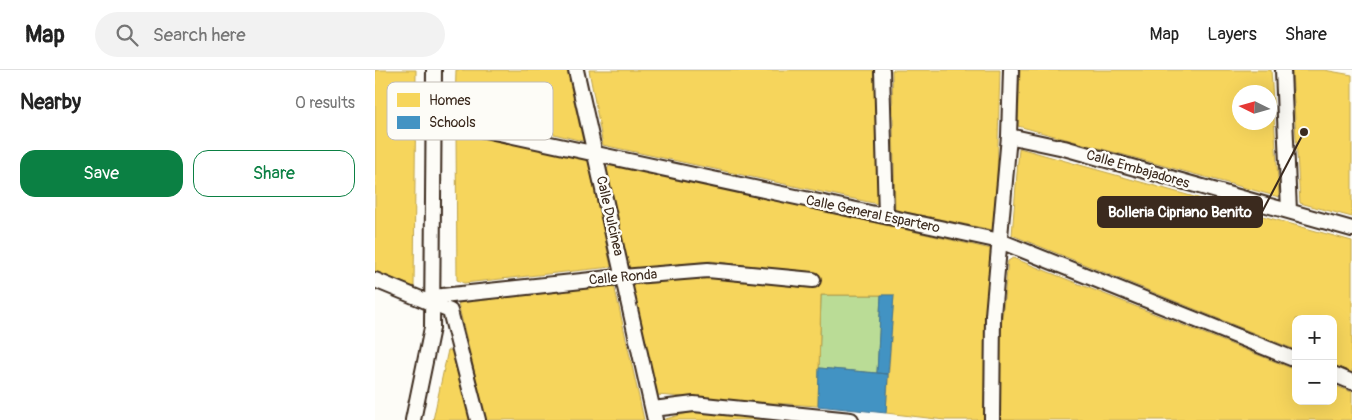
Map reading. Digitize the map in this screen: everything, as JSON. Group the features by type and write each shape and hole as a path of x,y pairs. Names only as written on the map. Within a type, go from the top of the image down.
{"street":[{"name":"Calle Dulcinea","path":"576,70 654,414"},
{"path":"882,70 886,216"},
{"path":"992,420 991,349 1009,136 1011,70"},
{"path":"1283,70 1289,211"},
{"name":"Calle Embajadores","path":"1009,136 1063,148 1352,229"},
{"path":"413,420 432,328 434,140"},
{"name":"Calle General Espartero","path":"533,140 1000,242 1292,358"},
{"name":"Calle Ronda","path":"433,301 623,277 708,270 813,280"},
{"path":"375,280 433,301 450,311 478,420"},
{"path":"432,328 454,326"},
{"path":"1337,376 1352,382"},
{"path":"654,414 694,404 851,420"}],"green space":[{"path":"821,295 881,295 877,373 819,368"}],"building: Homes":[{"path":"375,70 416,70 416,82 387,82 387,140 415,140 414,287 375,271"},
{"path":"456,70 567,70 583,141 553,134 553,82 456,82"},
{"path":"589,70 874,70 878,204 603,145"},
{"path":"892,70 1000,70 997,177 993,230 895,210"},
{"path":"1020,70 1271,70 1272,85 1232,85 1232,130 1275,130 1279,197 1018,126"},
{"path":"1292,70 1324,70 1352,75 1352,217 1300,203"},
{"path":"456,140 498,140 588,159 611,267 464,283 457,280"},
{"path":"1019,148 1352,241 1352,373 1337,367 1337,315 1292,315 1292,348 1012,235"},
{"path":"611,163 991,249 986,317 987,420 945,420 886,413 894,295 821,295 818,406 656,395 632,285 664,279 709,276 819,286 820,275 711,261 629,269 606,171"},
{"path":"1013,258 1292,368 1292,405 1337,405 1337,386 1352,392 1352,420 999,420 1000,338 1008,261"},
{"path":"614,285 644,420 486,420 458,303"},
{"path":"448,350 455,351 471,420 433,420"},
{"path":"695,411 773,420 662,420"}],"building: Schools":[{"path":"881,295 894,295 888,374 877,373"},
{"path":"819,368 888,374 886,413 818,406"}],"place":[{"name":"Bolleria Cipriano Benito","path":"1304,132"}]}
